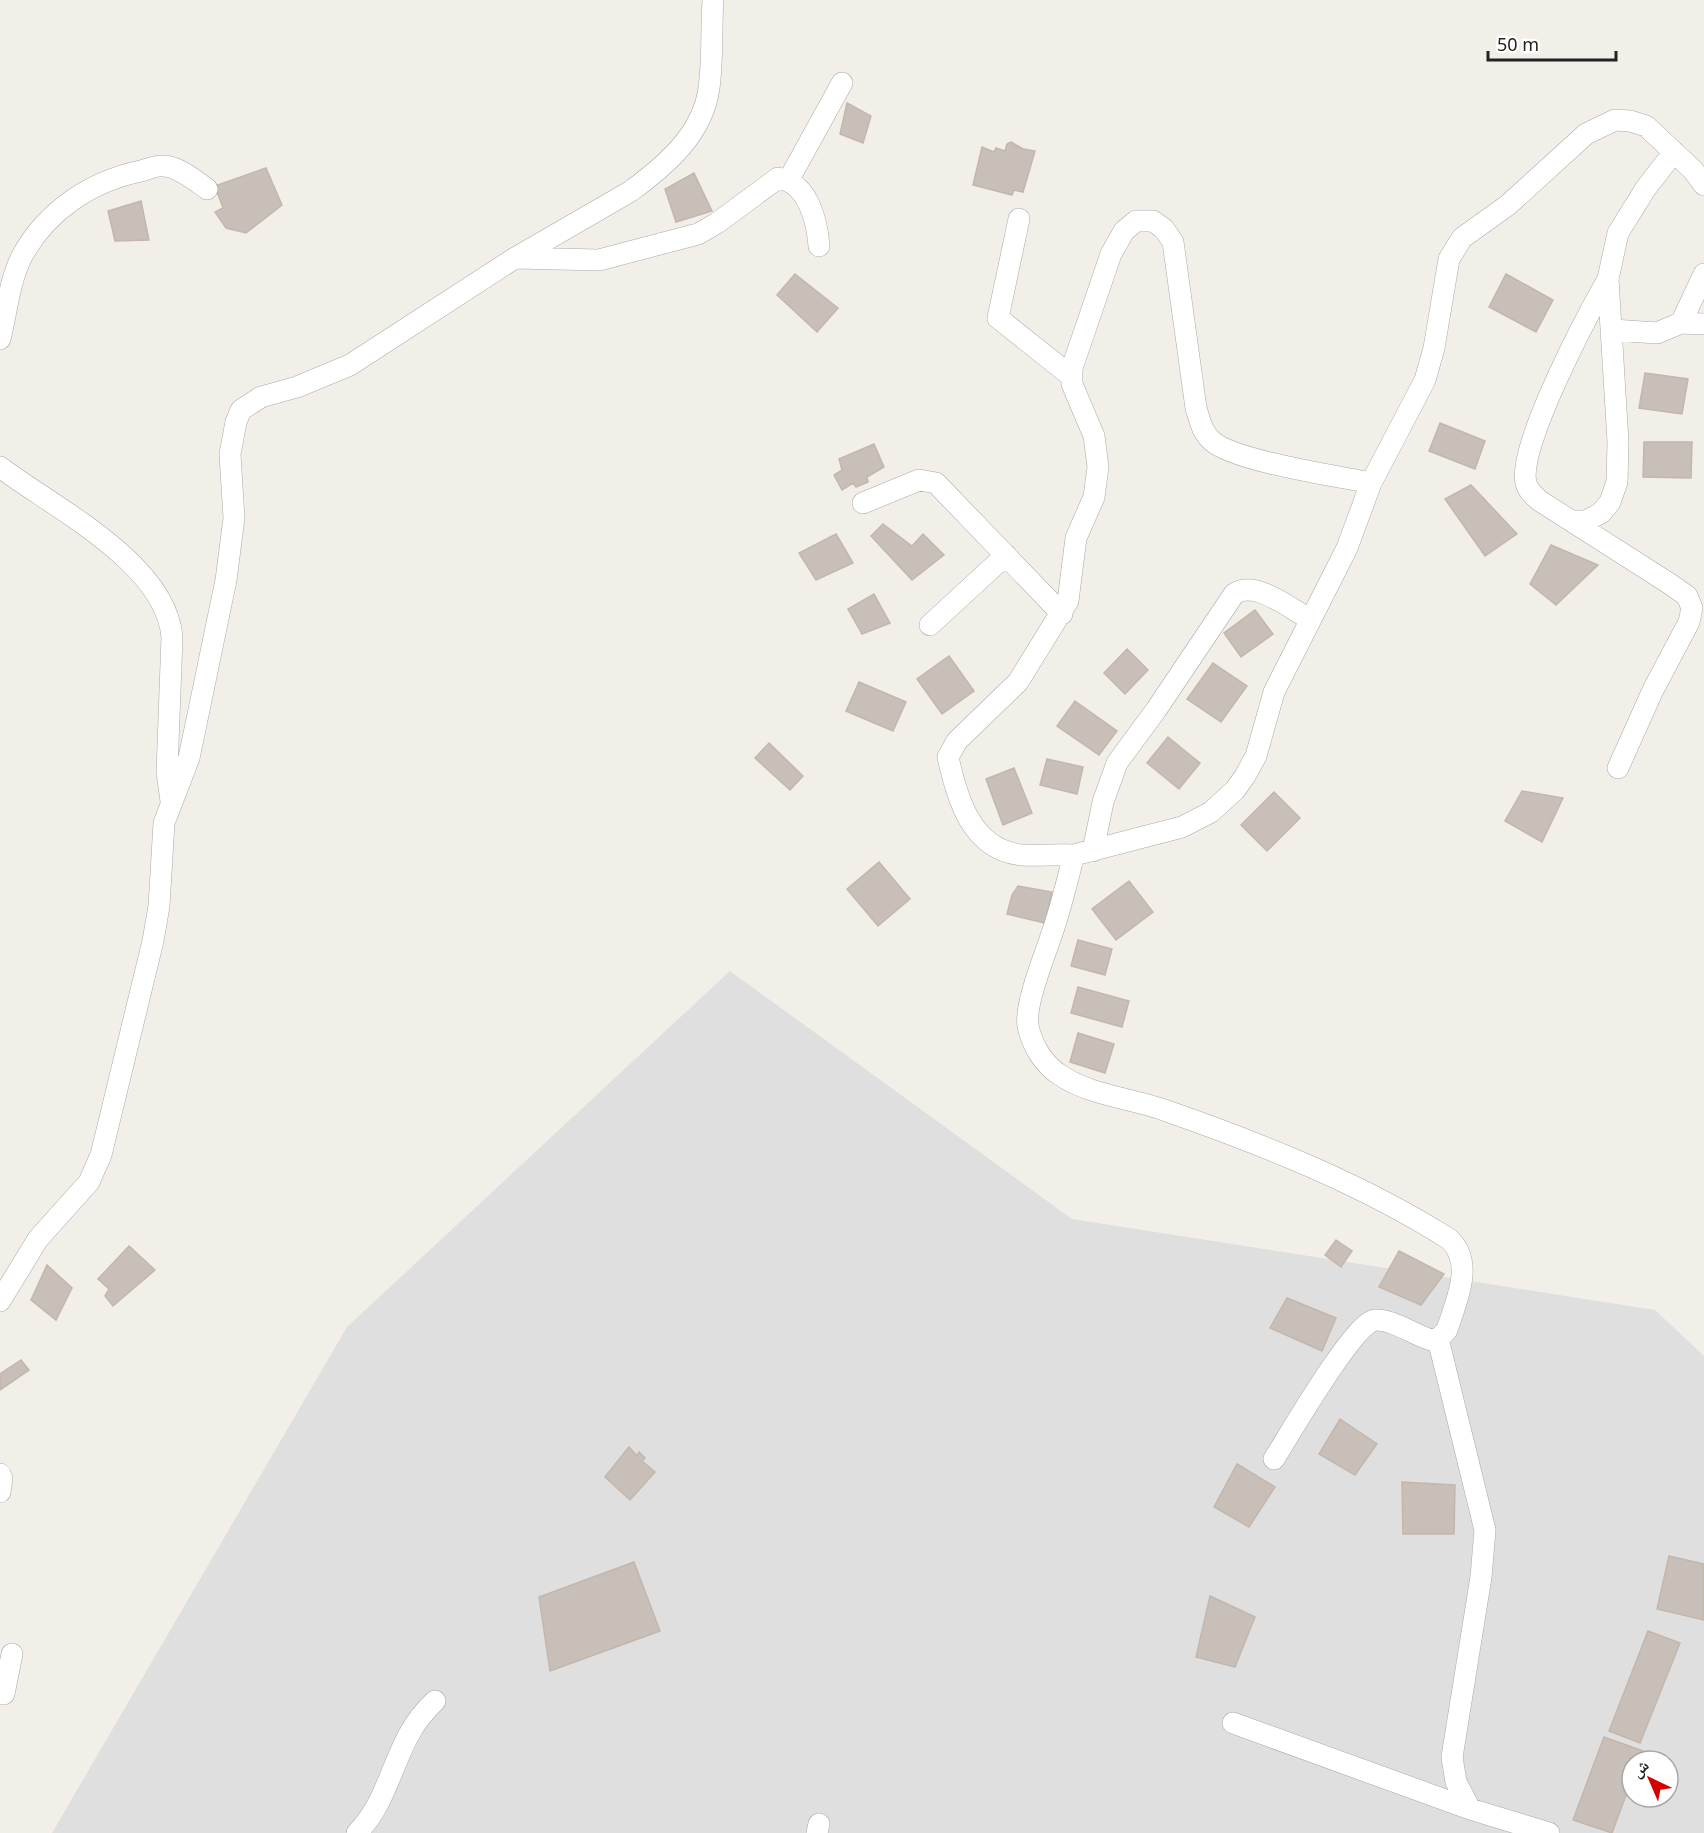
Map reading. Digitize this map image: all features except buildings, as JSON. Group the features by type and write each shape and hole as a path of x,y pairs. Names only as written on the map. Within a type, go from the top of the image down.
{"street":[{"path":"0,1301 38,1239 84,1190 101,1155 153,941 159,906 162,833 171,802 189,758 226,580 234,518 230,454 232,435 241,410 261,397 297,387 350,365 515,258 631,191 682,146 701,113 709,88 713,0"},
{"path":"788,181 842,83"},
{"path":"1371,483 1240,455 1217,446 1204,432 1196,408 1175,271 1174,248 1169,235 1153,221 1136,221 1124,231 1115,244 1071,376 1075,392 1094,436 1098,476 1094,497 1076,538 1070,592 1062,614 1018,682 957,741 948,757 963,808 982,837 996,846 1023,855 1084,853 1182,827 1211,812 1235,790 1256,756 1274,692 1347,548 1371,483 1431,363 1449,259 1461,238 1508,205 1586,134 1605,123 1623,120 1638,122 1674,152 1704,185"},
{"path":"1618,768 1653,690 1689,622 1692,608 1687,596 1533,495 1525,476 1532,445 1580,328 1608,279 1621,225 1674,152"},
{"path":"0,339 12,281 23,254 42,230 73,199 114,176 164,166 187,175 207,189"},
{"path":"515,258 599,260 687,237 717,223 772,180 782,178 788,181 809,204 818,232 819,246"},
{"path":"1019,219 998,318 1071,376"},
{"path":"1681,323 1704,274"},
{"path":"1574,521 1586,521 1601,513 1610,502 1617,482 1618,442 1608,279"},
{"path":"1612,330 1657,333 1681,323 1704,324"},
{"path":"0,467 114,549 132,565 160,599 169,619 172,637 167,772 171,802"},
{"path":"863,504 915,481 931,481 940,487 1062,614"},
{"path":"930,625 1006,555"},
{"path":"1274,1459 1346,1347 1366,1323 1375,1320 1387,1322 1431,1340 1438,1339 1448,1330 1462,1270 1460,1254 1449,1239 1372,1195 1280,1154 1165,1110 1084,1087 1059,1074 1039,1054 1028,1023 1030,1010 1117,764 1234,594 1241,588 1254,588 1310,619"},
{"path":"1438,1339 1485,1530 1481,1576 1452,1756 1456,1782 1470,1809"},
{"path":"0,1474 2,1479 0,1492"},
{"path":"0,1694 4,1694 12,1654"},
{"path":"357,1833 383,1796 399,1752 410,1730 421,1714 435,1701"},
{"path":"1233,1723 1470,1809 1549,1833"}],"shaded area":[{"path":"730,971 1072,1219 1655,1310 1704,1356 1704,1833 52,1833 347,1327"}]}
